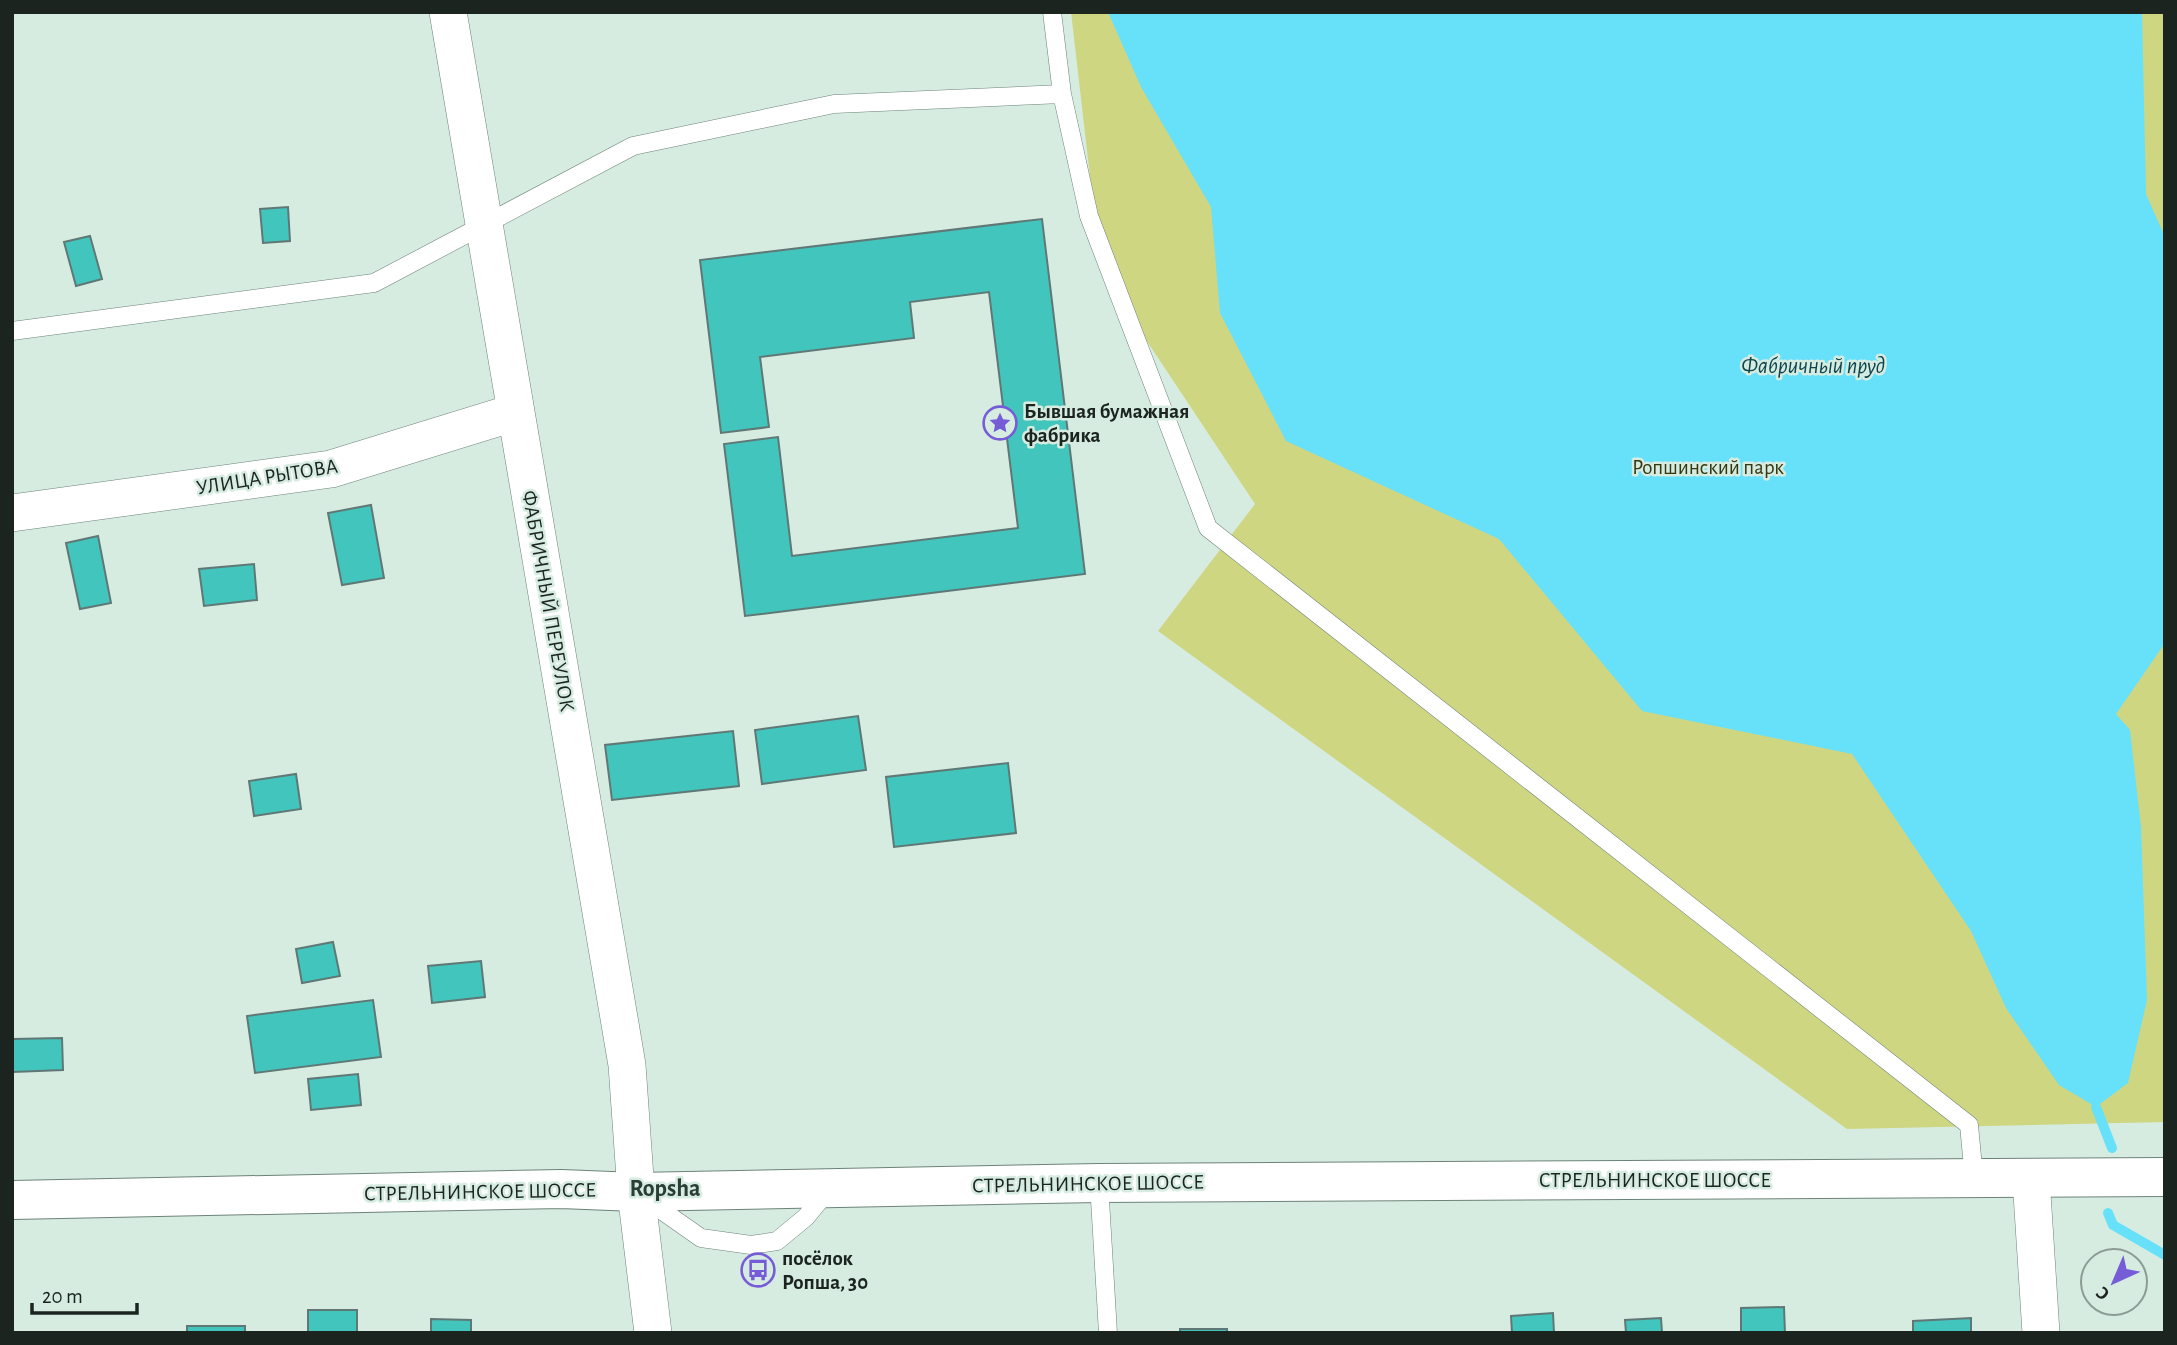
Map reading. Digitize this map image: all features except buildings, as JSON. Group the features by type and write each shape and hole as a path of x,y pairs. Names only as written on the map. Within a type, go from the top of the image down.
{"main road":[{"name":"СТРЕЛЬНИНСКОЕ ШОССЕ","path":"12,1200 506,1190 636,1192 1100,1183 2165,1177"}],"street":[{"name":"ФАБРИЧНЫЙ ПЕРЕУЛОК","path":"448,12 628,1065 636,1192 653,1333"},
{"name":"УЛИЦА РЫТОВА","path":"12,513 331,469 516,412"},
{"path":"2031,1178 2042,1333"}],"lane":[{"path":"1052,12 1062,94 1089,216 1208,528 1969,1125 1974,1178"},
{"path":"12,331 374,283 633,146 834,104 1062,94"},
{"path":"1100,1183 1108,1333"},
{"path":"636,1192 701,1238 751,1245 777,1241 806,1217 830,1188"}],"green space":[{"name":"Фабричный пруд","path":"1071,12 2165,12 2165,1122 1847,1129 1158,631 1255,504 1101,272"}],"water":[{"name":"Фабричный пруд","path":"1108,12 2142,12 2146,194 2165,237 2165,643 2116,714 2130,730 2141,827 2147,1000 2128,1083 2096,1107 2059,1085 2006,1008 1971,931 1852,754 1642,711 1499,539 1286,441 1220,313 1211,207 1141,87"}],"waterway":[{"path":"2096,1107 2112,1148"},
{"path":"2108,1213 2113,1225 2165,1255"}],"place":[{"name":"Бывшая бумажная фабрика","path":"1000,423"},
{"name":"посёлок Ропша, 30","path":"758,1270"}],"district":[{"name":"Ropsha","path":"665,1189"}],"park label":[{"name":"Ропшинский парк","path":"1708,467"}]}
